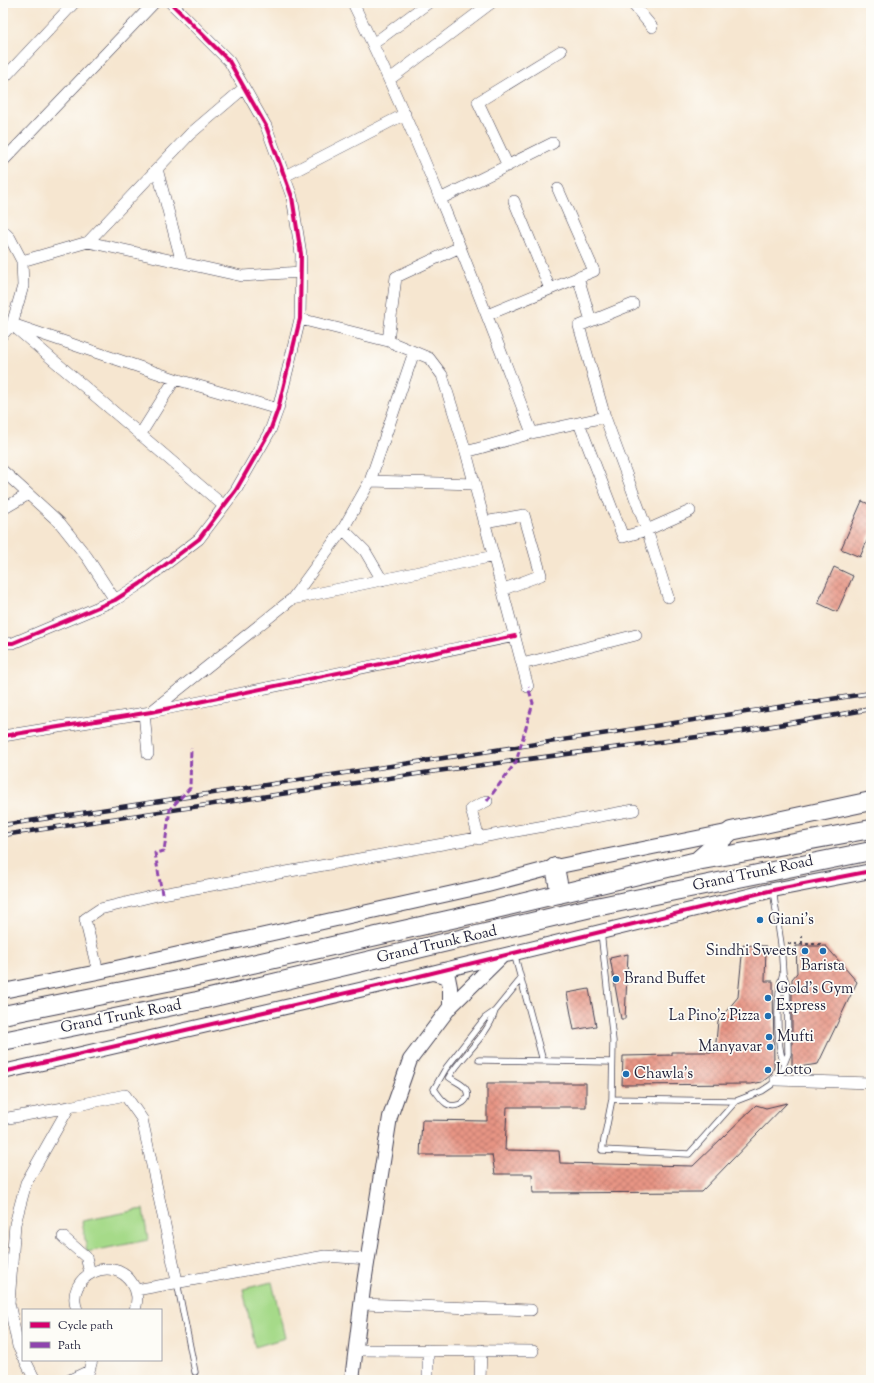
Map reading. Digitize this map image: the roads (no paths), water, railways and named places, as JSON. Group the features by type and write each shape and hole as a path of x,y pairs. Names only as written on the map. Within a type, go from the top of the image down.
{"highway":[{"path":"697,861 731,831 871,801"},
{"name":"Grand Trunk Road","path":"3,1015 217,972 560,894 697,861 865,830"},
{"name":"Grand Trunk Road","path":"3,1041 197,1001 591,908 867,852"},
{"path":"555,867 560,894"}],"street":[{"path":"3,78 74,3"},
{"path":"3,161 154,3"},
{"path":"353,3 390,79 405,114 487,315 532,434"},
{"path":"373,44 428,3"},
{"path":"390,79 491,3"},
{"path":"632,3 652,27"},
{"path":"3,643 13,643 115,600 140,584 199,540 236,490 270,431 278,409 300,319 301,254 292,197 266,126 229,61 178,5"},
{"path":"508,166 478,102 561,51"},
{"path":"88,242 190,134 244,88"},
{"path":"285,176 405,114"},
{"path":"440,199 553,143"},
{"path":"157,169 182,263"},
{"path":"487,315 594,270 558,189"},
{"path":"514,201 550,289"},
{"path":"3,231 10,238 22,260 23,286 12,324 3,334"},
{"path":"22,260 88,242 242,276 301,272"},
{"path":"388,341 396,277 460,248"},
{"path":"578,277 592,321"},
{"path":"633,304 579,326 605,417 647,530 668,597"},
{"path":"300,319 388,341 429,358 442,375 466,452 484,522 504,589 528,687"},
{"path":"12,324 175,379 278,409"},
{"path":"12,324 224,506"},
{"path":"148,713 292,600 343,529 370,481 414,352"},
{"path":"140,435 175,379"},
{"path":"466,452 532,434 605,417"},
{"path":"579,423 623,537 647,530 690,511"},
{"path":"3,471 27,495 60,523 87,557 115,600"},
{"path":"370,481 475,484"},
{"path":"3,509 27,495"},
{"path":"484,522 524,515 541,575 504,589"},
{"path":"343,529 365,551 382,580"},
{"path":"292,600 494,556"},
{"path":"522,664 636,635"},
{"path":"3,736 148,713 515,636"},
{"path":"148,713 148,754"},
{"path":"480,839 471,809 487,801"},
{"path":"98,972 85,919 100,909 162,894 480,839 634,810"},
{"path":"3,991 98,972 472,888 555,867 731,831"},
{"path":"3,1072 433,973 778,889 870,872"},
{"path":"352,1380 361,1304 390,1117 410,1060 450,1008 508,954"},
{"path":"433,973 448,978 450,987 450,1008"},
{"path":"776,1080 871,1083"},
{"path":"3,1120 125,1095 142,1119 177,1281"},
{"path":"22,1354 18,1346 9,1303 15,1224 26,1183 69,1107"},
{"path":"62,1237 86,1257 90,1273"},
{"path":"136,1290 177,1281 325,1256 368,1258"},
{"path":"77,1309 75,1297 77,1288 82,1280 90,1273 106,1268 115,1270 130,1280 136,1290 135,1309"},
{"path":"361,1304 531,1310"},
{"path":"356,1350 533,1351"},
{"path":"428,1350 428,1380"},
{"path":"480,1380 481,1350"},
{"path":"26,1361 35,1380"},
{"path":"70,1380 89,1371 92,1361"}],"lane":[{"path":"612,1099 736,1101 762,1091 776,1080 788,1054 787,985 783,973 778,889"},
{"path":"601,931 613,1041 612,1099 602,1150 689,1154 736,1101"},
{"path":"508,954 521,979 544,1061"},
{"path":"496,1011 485,1018 446,1068 434,1089 445,1103 451,1106 461,1105 464,1102 467,1094 465,1088 449,1076 492,1021 496,1011 521,979"},
{"path":"480,1060 612,1062"},
{"path":"177,1281 195,1372"}],"railway":[{"path":"3,825 871,693"},
{"path":"3,835 437,771 743,731 871,709"}],"place":[{"name":"Giani's","path":"760,920"},
{"name":"Sindhi Sweets","path":"805,951"},
{"name":"Barista","path":"823,951"},
{"name":"Brand Buffet","path":"616,979"},
{"name":"Gold's Gym Express","path":"768,998"},
{"name":"La Pino'z Pizza","path":"768,1016"},
{"name":"Mufti","path":"769,1037"},
{"name":"Manyavar","path":"770,1047"},
{"name":"Lotto","path":"768,1070"},
{"name":"Chawla's","path":"626,1074"}]}
